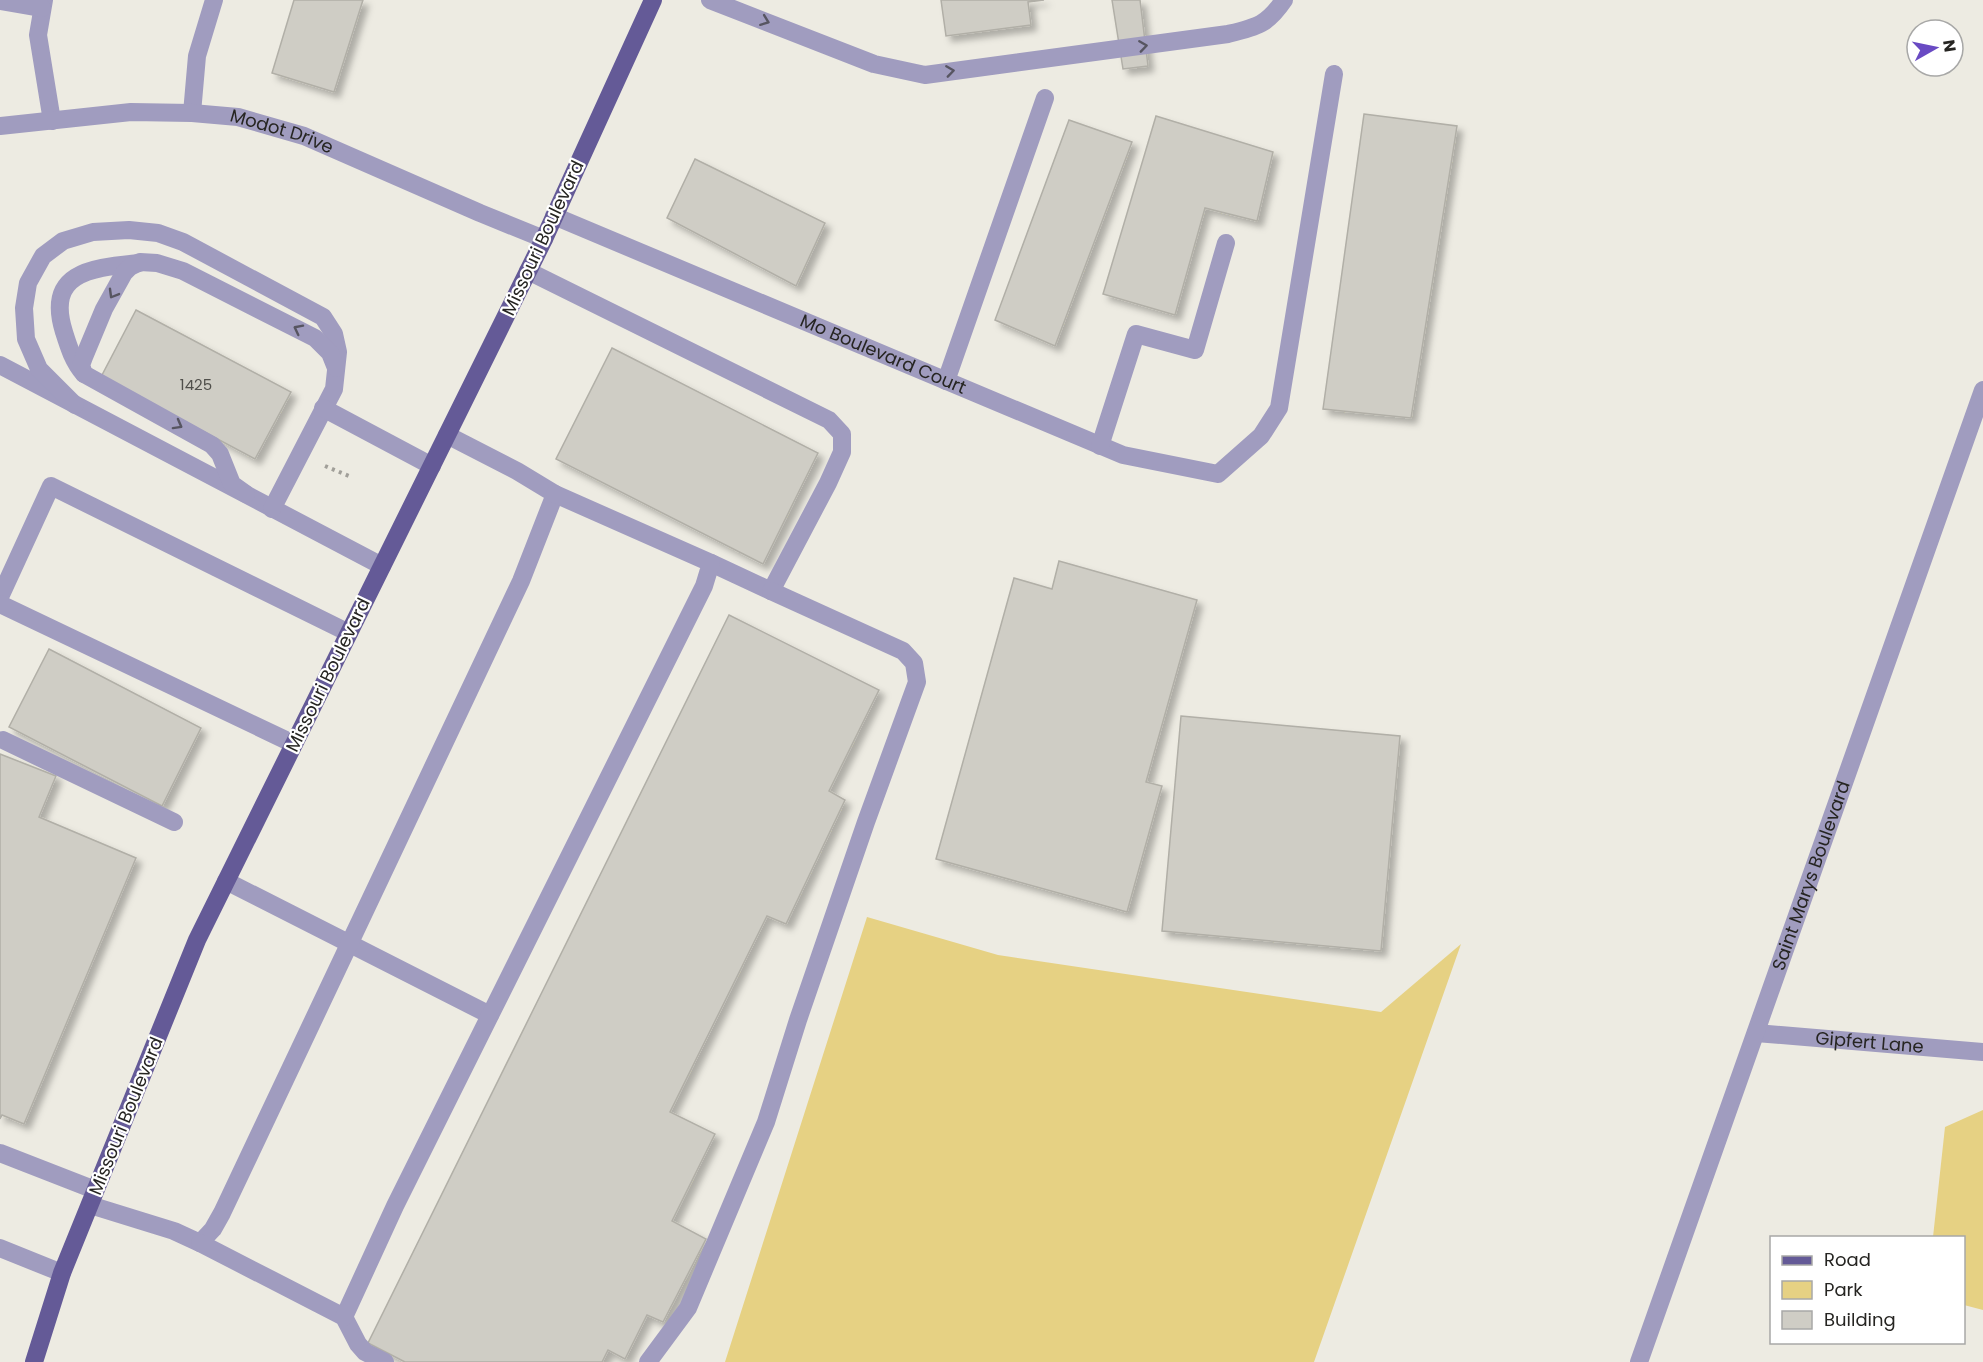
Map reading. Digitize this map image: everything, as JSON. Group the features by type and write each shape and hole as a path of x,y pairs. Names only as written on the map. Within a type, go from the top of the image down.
{"main road":[{"name":"Missouri Boulevard","path":"34,1362 62,1273 197,940 528,271 653,0"}],"street":[{"path":"192,113 197,56 214,0"},
{"path":"710,0 874,64 925,75 1228,34 1251,28 1272,18 1284,0"},
{"path":"0,1 43,4 38,35 52,121"},
{"name":"Mo Boulevard Court","path":"554,216 1123,455 1218,474 1261,436 1279,408 1334,74"},
{"path":"946,381 1045,98"},
{"name":"Modot Drive","path":"0,126 130,112 192,113 238,117 304,136 480,213 544,238"},
{"path":"75,405 39,369 26,339 24,308 28,283 43,256 63,241 93,232 129,230 158,233 174,239 323,317 334,334 338,352 334,388 272,508"},
{"path":"1100,446 1136,334 1195,350 1226,243"},
{"path":"246,494 232,484 220,454 212,445 84,374 72,357 61,323 59,308 67,284 79,275 96,268 140,262 157,263 183,271 315,338 330,352 337,370"},
{"path":"84,374 81,365 104,309 124,273 140,262"},
{"path":"528,271 828,420 842,434 842,452 771,591"},
{"path":"0,366 382,566"},
{"name":"Saint Marys Boulevard","path":"1639,1362 1983,390"},
{"path":"323,408 432,466"},
{"path":"447,435 517,471 555,494 711,562 903,651 914,663 917,682 820,954 766,1122 688,1308 648,1362"},
{"path":"0,597 51,486 349,633"},
{"path":"200,1243 213,1229 222,1213 350,944 521,581 555,494"},
{"path":"344,1317 395,1206 704,586 711,562"},
{"path":"0,604 294,744"},
{"path":"3,740 174,822"},
{"path":"226,881 490,1015"},
{"name":"Gipfert Lane","path":"1756,1033 1983,1052"},
{"path":"0,1153 92,1198 200,1243 344,1317 358,1344 365,1352 385,1362"},
{"path":"0,1248 62,1273"}],"green space":[{"path":"867,917 998,955 1381,1012 1461,944 1314,1362 725,1362"},
{"path":"1983,1110 1983,1310 1965,1305 1965,1236 1933,1236 1945,1127"}],"building":[{"path":"294,0 363,0 334,92 272,73"},
{"path":"941,0 1044,0 1028,2 1031,25 946,36"},
{"path":"1112,0 1140,0 1148,66 1123,69"},
{"path":"1364,114 1457,126 1411,418 1323,409"},
{"path":"1156,116 1273,152 1257,221 1205,208 1175,315 1103,294"},
{"path":"1069,120 1132,142 1055,346 995,320"},
{"path":"695,159 825,223 796,286 667,218"},
{"path":"136,310 291,392 255,459 101,377"},
{"path":"612,348 818,453 763,564 556,459"},
{"path":"1059,561 1197,600 1146,782 1162,786 1127,912 936,859 1014,578 1052,589"},
{"path":"729,615 879,690 829,791 845,800 786,924 767,916 670,1112 715,1134 672,1221 706,1239 663,1322 647,1315 625,1359 608,1350 602,1362 405,1362 368,1343"},
{"path":"49,649 201,728 162,806 9,727"},
{"path":"1181,716 1400,736 1381,951 1162,931"},
{"path":"0,754 56,776 39,817 136,858 24,1124 2,1115 0,1119"}]}
